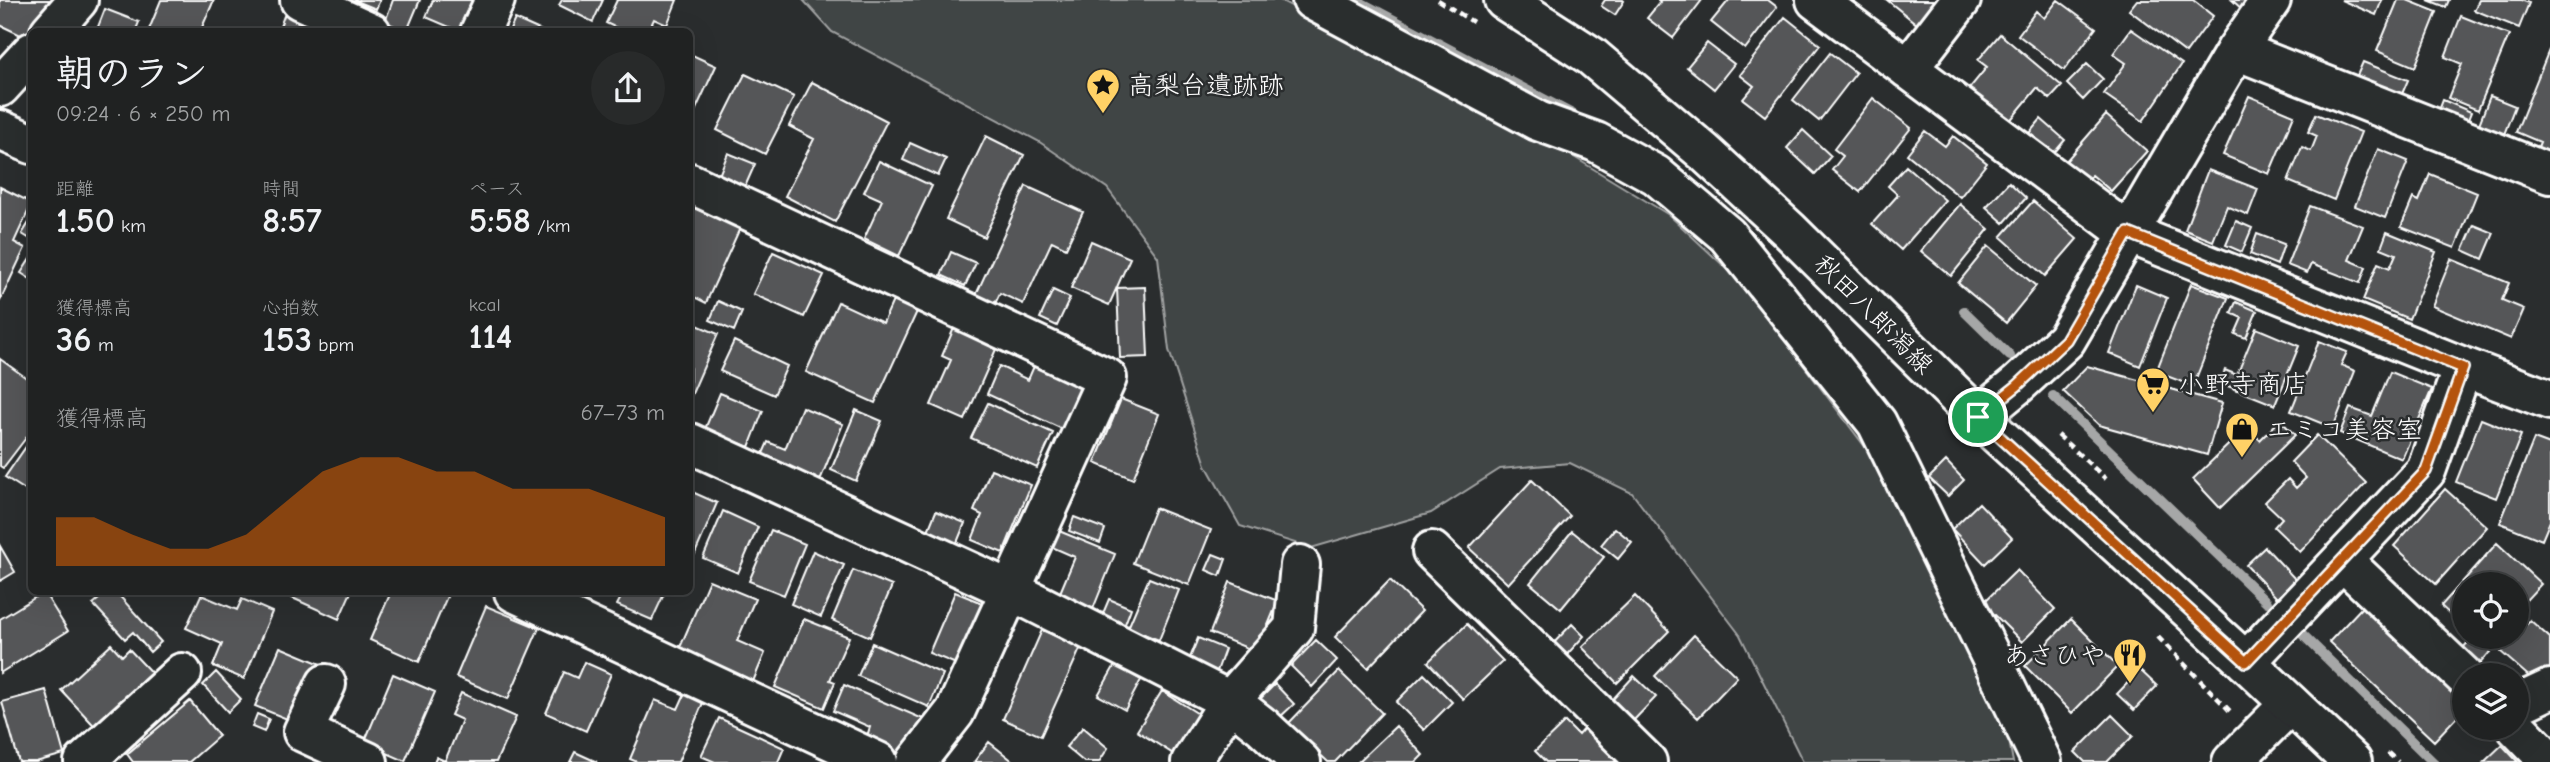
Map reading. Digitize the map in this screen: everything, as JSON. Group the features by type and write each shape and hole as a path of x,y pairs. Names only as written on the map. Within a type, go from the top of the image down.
{"street":[{"path":"54,28 78,0"},
{"path":"300,0 362,28"},
{"path":"482,28 495,0"},
{"path":"1312,0 1538,121 1596,142 1656,175 1727,235 1877,423 2042,762"},
{"name":"秋田八郎潟線","path":"1504,0 1591,56 1704,152 1789,230 1978,417 2352,762"},
{"path":"1816,0 2128,233 2463,368 2550,400"},
{"path":"1908,69 1961,0"},
{"path":"1978,417 2017,386 2066,340 2236,50 2271,0"},
{"path":"2236,50 2550,174"},
{"path":"0,87 28,56"},
{"path":"0,130 28,142"},
{"path":"693,184 1107,378 955,712 916,762"},
{"path":"2246,662 2426,471 2463,368"},
{"path":"693,444 1012,591 1230,701 1301,762"},
{"path":"1432,551 1640,760"},
{"path":"2342,560 2452,665"},
{"path":"1191,762 1230,701 1294,628 1300,565"},
{"path":"520,595 878,762"},
{"path":"84,762 182,673"},
{"path":"326,684 303,732 368,762"},
{"path":"2529,699 2550,689"},
{"path":"2232,762 2290,704"},
{"path":"2529,740 2550,762"}],"shaded area":[{"path":"803,0 1280,0 1541,137 1669,215 1740,281 1884,472 2006,724 2013,762 1803,762 1740,635 1632,493 1570,463 1500,469 1431,513 1311,548 1240,526 1206,465 1169,350 1158,257 1107,188 1038,141 832,32"}],"building":[{"path":"0,0 51,0 37,28 28,28 28,39 0,25"},
{"path":"161,0 214,0 202,28 150,28"},
{"path":"354,0 380,0 376,9"},
{"path":"393,0 420,0 408,28 400,28 385,22"},
{"path":"433,0 478,0 463,28 452,28 426,17"},
{"path":"562,0 603,0 593,22 559,5"},
{"path":"617,0 677,0 667,25 654,19 650,28 617,28 606,23"},
{"path":"1605,0 1624,1 1615,15 1601,6"},
{"path":"1658,0 1702,0 1673,38 1647,18 1660,2"},
{"path":"1729,0 1768,0 1777,7 1745,49 1711,22"},
{"path":"1887,0 1939,0 1918,25"},
{"path":"2058,0 2096,28 2064,70 2018,35 2036,11 2044,18"},
{"path":"2137,0 2193,0 2213,16 2186,53 2129,10"},
{"path":"2232,0 2251,0 2243,10"},
{"path":"2341,0 2382,0 2376,15"},
{"path":"2398,0 2407,0 2437,12 2415,67 2377,51"},
{"path":"2428,0 2449,0 2446,7"},
{"path":"2479,0 2521,0 2529,3 2519,28 2474,10"},
{"path":"105,9 139,22 137,28 98,28"},
{"path":"285,13 313,25 312,28 279,28"},
{"path":"2461,16 2509,35 2478,110 2448,98 2462,64 2445,57"},
{"path":"1785,17 1820,45 1765,116 1743,99 1754,86 1740,75"},
{"path":"515,19 535,28 511,28"},
{"path":"2131,29 2182,64 2143,121 2104,94 2126,63 2113,54"},
{"path":"2000,34 2062,86 2050,99 2037,88 2008,123 1968,90 1987,67 1978,60"},
{"path":"1707,43 1734,64 1714,89 1687,67"},
{"path":"2549,50 2550,160 2535,154 2540,142 2516,132"},
{"path":"1830,53 1856,73 1819,121 1793,100"},
{"path":"693,55 716,66 693,116"},
{"path":"2363,62 2408,80 2396,108 2351,89"},
{"path":"2087,64 2103,79 2083,100 2067,84"},
{"path":"745,74 794,97 765,154 717,130"},
{"path":"812,82 887,121 835,222 785,196 814,139 789,126"},
{"path":"2249,96 2294,115 2269,174 2223,155"},
{"path":"2490,96 2515,106 2501,142 2476,132"},
{"path":"1873,98 1911,128 1860,192 1832,170 1843,156 1834,149"},
{"path":"2443,100 2471,112 2463,132 2435,121"},
{"path":"2316,114 2361,132 2334,200 2288,181 2302,147 2311,151 2317,136 2308,132"},
{"path":"2106,115 2147,151 2111,191 2092,175 2081,188 2059,169"},
{"path":"2041,119 2065,140 2049,159 2024,139"},
{"path":"1803,130 1831,156 1815,174 1787,148"},
{"path":"1925,131 1945,146 1953,136 1987,163 1960,197 1907,154"},
{"path":"986,136 1024,155 984,237 946,219"},
{"path":"910,143 946,159 938,176 903,160"},
{"path":"2378,149 2408,161 2385,218 2355,206"},
{"path":"728,153 755,164 744,189 718,178"},
{"path":"879,161 932,186 899,256 864,239 882,200 864,192"},
{"path":"1906,166 1945,200 1901,250 1872,224 1898,195 1888,186"},
{"path":"2208,170 2258,189 2248,215 2227,206 2213,241 2185,230"},
{"path":"2430,174 2477,193 2455,248 2401,227 2413,198 2419,201"},
{"path":"2009,182 2026,198 2004,223 1986,207"},
{"path":"1026,186 1083,212 1066,248 1052,241 1023,304 1000,293 993,308 974,299"},
{"path":"0,187 28,201 28,212 14,242 25,248 0,301"},
{"path":"2033,201 2077,239 2045,276 2001,237"},
{"path":"1960,204 1989,229 1951,276 1921,251"},
{"path":"2310,206 2363,226 2349,260 2366,267 2360,283 2311,264 2307,273 2287,265"},
{"path":"693,207 740,228 706,303 693,296"},
{"path":"2236,221 2252,228 2242,252 2226,245"},
{"path":"28,224 28,238 22,234"},
{"path":"2474,225 2494,233 2483,259 2463,250"},
{"path":"2387,232 2436,252 2409,319 2363,300 2378,263 2390,268 2396,254 2381,248"},
{"path":"2257,234 2284,244 2277,265 2250,254"},
{"path":"1091,241 1130,258 1109,305 1071,288"},
{"path":"1988,246 2036,286 2006,323 1958,283"},
{"path":"773,252 824,275 804,317 753,294"},
{"path":"951,252 976,263 965,286 941,275"},
{"path":"2451,259 2509,283 2502,300 2524,309 2511,339 2432,306"},
{"path":"28,262 28,277 21,273"},
{"path":"2191,284 2228,298 2193,386 2156,372"},
{"path":"2136,285 2167,298 2140,366 2109,353"},
{"path":"1145,287 1148,357 1120,358 1117,288"},
{"path":"1053,290 1070,298 1057,326 1040,318"},
{"path":"896,294 920,305 875,403 806,372 838,302 883,323"},
{"path":"718,301 742,312 734,331 710,320"},
{"path":"2236,302 2257,311 2246,338 2235,334 2242,318 2231,313"},
{"path":"693,323 718,334 693,391"},
{"path":"954,328 997,347 965,420 931,405 951,360 942,356"},
{"path":"2256,328 2299,346 2275,405 2220,383 2225,370 2237,375"},
{"path":"734,341 787,366 774,395 720,371"},
{"path":"2319,341 2347,352 2341,365 2355,371 2333,428 2291,411"},
{"path":"0,359 28,379 28,435 3,468 0,466"},
{"path":"999,366 1028,380 1034,366 1081,388 1062,429 987,394"},
{"name":"小野寺商店","path":"2087,366 2222,403 2207,455 2099,425 2063,391"},
{"path":"2390,372 2432,389 2402,459 2340,433 2350,408 2372,416"},
{"path":"720,393 763,411 749,447 705,429"},
{"path":"1121,399 1159,414 1133,479 1095,463"},
{"path":"988,403 1053,433 1037,468 971,438"},
{"path":"802,407 843,424 819,483 761,458 768,442 785,449"},
{"path":"856,410 882,421 856,481 831,470"},
{"path":"2481,419 2521,435 2496,498 2456,482"},
{"name":"エミコ美容室","path":"2280,420 2295,435 2220,508 2193,479 2247,427 2260,440"},
{"path":"2317,435 2366,483 2300,552 2274,527 2282,518 2265,502 2288,479 2296,488 2306,478 2291,462"},
{"path":"2534,439 2550,445 2550,521 2542,540 2500,523"},
{"path":"28,444 28,492 5,477"},
{"path":"1946,461 1964,480 1948,496 1929,478"},
{"path":"991,469 1031,485 1003,553 972,540 982,515 974,511"},
{"path":"1532,480 1570,516 1508,584 1469,548"},
{"path":"2445,489 2487,527 2436,584 2394,546"},
{"path":"693,492 717,503 693,556"},
{"path":"1979,503 2012,538 1985,564 1952,529"},
{"path":"1155,508 1211,530 1189,585 1133,563"},
{"path":"723,511 758,527 738,573 703,558"},
{"path":"936,511 965,523 954,550 925,538"},
{"path":"1074,517 1105,529 1100,543 1069,531"},
{"path":"1615,528 1632,542 1618,559 1601,545"},
{"path":"771,530 805,544 784,595 749,581"},
{"path":"1059,531 1115,554 1093,609 1059,595 1075,557 1052,547"},
{"path":"1572,531 1604,557 1561,609 1530,583"},
{"path":"2497,543 2528,572 2471,572"},
{"path":"0,546 15,572 0,581"},
{"path":"2265,547 2296,580 2277,598 2246,565"},
{"path":"813,551 844,565 821,617 791,604"},
{"path":"1213,554 1226,559 1220,576 1206,570"},
{"path":"853,570 892,586 870,637 832,620"},
{"path":"2017,570 2055,609 2022,642 1983,603"},
{"path":"2529,573 2541,584 2529,597"},
{"path":"1149,578 1179,590 1159,640 1128,628"},
{"path":"709,580 755,599 737,641 765,653 752,684 678,652"},
{"path":"1390,580 1422,611 1368,668 1335,637"},
{"path":"1230,582 1278,601 1257,652 1210,633"},
{"path":"955,592 987,605 961,666 929,653"},
{"path":"2452,594 2452,616 2441,606"},
{"path":"39,595 46,595 68,631 0,673 0,619"},
{"path":"104,595 119,595 161,642 150,652 133,632 125,639 93,604"},
{"path":"201,595 237,610 242,599 272,612 244,679 213,666 222,644 186,628"},
{"path":"289,595 350,595 339,619"},
{"path":"390,595 448,595 419,662 370,640"},
{"path":"622,595 664,595 652,620 617,605"},
{"path":"1635,596 1669,631 1617,683 1582,647"},
{"path":"1109,599 1131,608 1122,632 1099,623"},
{"path":"486,606 539,628 508,699 456,677"},
{"path":"2363,606 2452,689 2452,722 2434,741 2329,642"},
{"path":"804,619 849,637 830,680 835,682 824,708 775,687"},
{"path":"2071,619 2118,666 2072,713 2025,666"},
{"path":"2529,621 2550,638 2550,675 2533,680 2529,676 2529,663 2514,663 2501,652 2504,649 2529,649"},
{"path":"1467,624 1503,661 1463,699 1428,662"},
{"path":"1572,624 1584,636 1561,661 1548,649"},
{"path":"1042,630 1081,647 1041,736 1003,719"},
{"path":"1694,635 1737,677 1698,718 1655,676"},
{"path":"1198,638 1225,649 1216,674 1188,663"},
{"path":"1316,640 1337,660 1312,687 1291,666"},
{"path":"872,643 943,674 929,707 858,676"},
{"path":"111,644 122,656 129,649 159,681 102,734 61,690"},
{"path":"280,647 321,664 297,723 255,706"},
{"path":"2493,649 2480,663 2473,663 2460,651"},
{"path":"584,662 611,674 586,731 546,713 564,672 577,678"},
{"path":"1115,665 1141,680 1125,710 1098,695"},
{"path":"2140,670 2157,686 2134,710 2117,694"},
{"path":"1339,671 1382,713 1335,762 1328,762 1288,724"},
{"path":"216,672 241,699 228,712 203,685"},
{"path":"393,674 435,692 405,761 364,743"},
{"path":"1424,674 1452,702 1424,730 1396,702"},
{"path":"1634,676 1656,697 1633,721 1612,700"},
{"path":"1275,684 1294,704 1279,718 1260,699"},
{"path":"844,685 923,719 906,756 866,739 870,727 833,711"},
{"path":"687,689 705,698 678,762 637,762 630,759 655,700 678,709"},
{"path":"46,690 64,754 36,762 19,762 2,702"},
{"path":"1162,691 1200,715 1175,755 1137,731"},
{"path":"461,693 516,717 496,762 434,762 436,757 445,761 462,720 451,715"},
{"path":"190,701 219,736 189,762 133,762 127,754"},
{"path":"257,714 269,719 264,732 252,727"},
{"path":"2112,715 2133,736 2107,762 2085,762 2075,752"},
{"path":"719,718 784,748 778,762 715,762 701,756"},
{"path":"1565,722 1578,735 1585,727 1621,762 1546,762 1535,751"},
{"path":"1396,726 1423,755 1416,762 1358,762"},
{"path":"1083,727 1108,748 1099,762 1084,762 1066,747"},
{"path":"989,742 1014,762 974,762"},
{"path":"2502,745 2518,762 2484,762"},
{"path":"575,752 597,762 570,762"}],"waterway":[{"path":"1356,0 1574,115"},
{"path":"1964,311 2010,356"},
{"path":"2053,396 2267,602"},
{"path":"2298,630 2433,762"}],"place":[{"name":"高梨台遺跡跡","path":"1103,115"},
{"name":"小野寺商店","path":"2153,414"},
{"name":"エミコ美容室","path":"2242,459"},
{"name":"あさひや","path":"2130,685"}],"route":[{"path":"2128,233 2463,368 2426,471 2246,662 1978,417 2017,386 2066,340 2128,233"}]}
